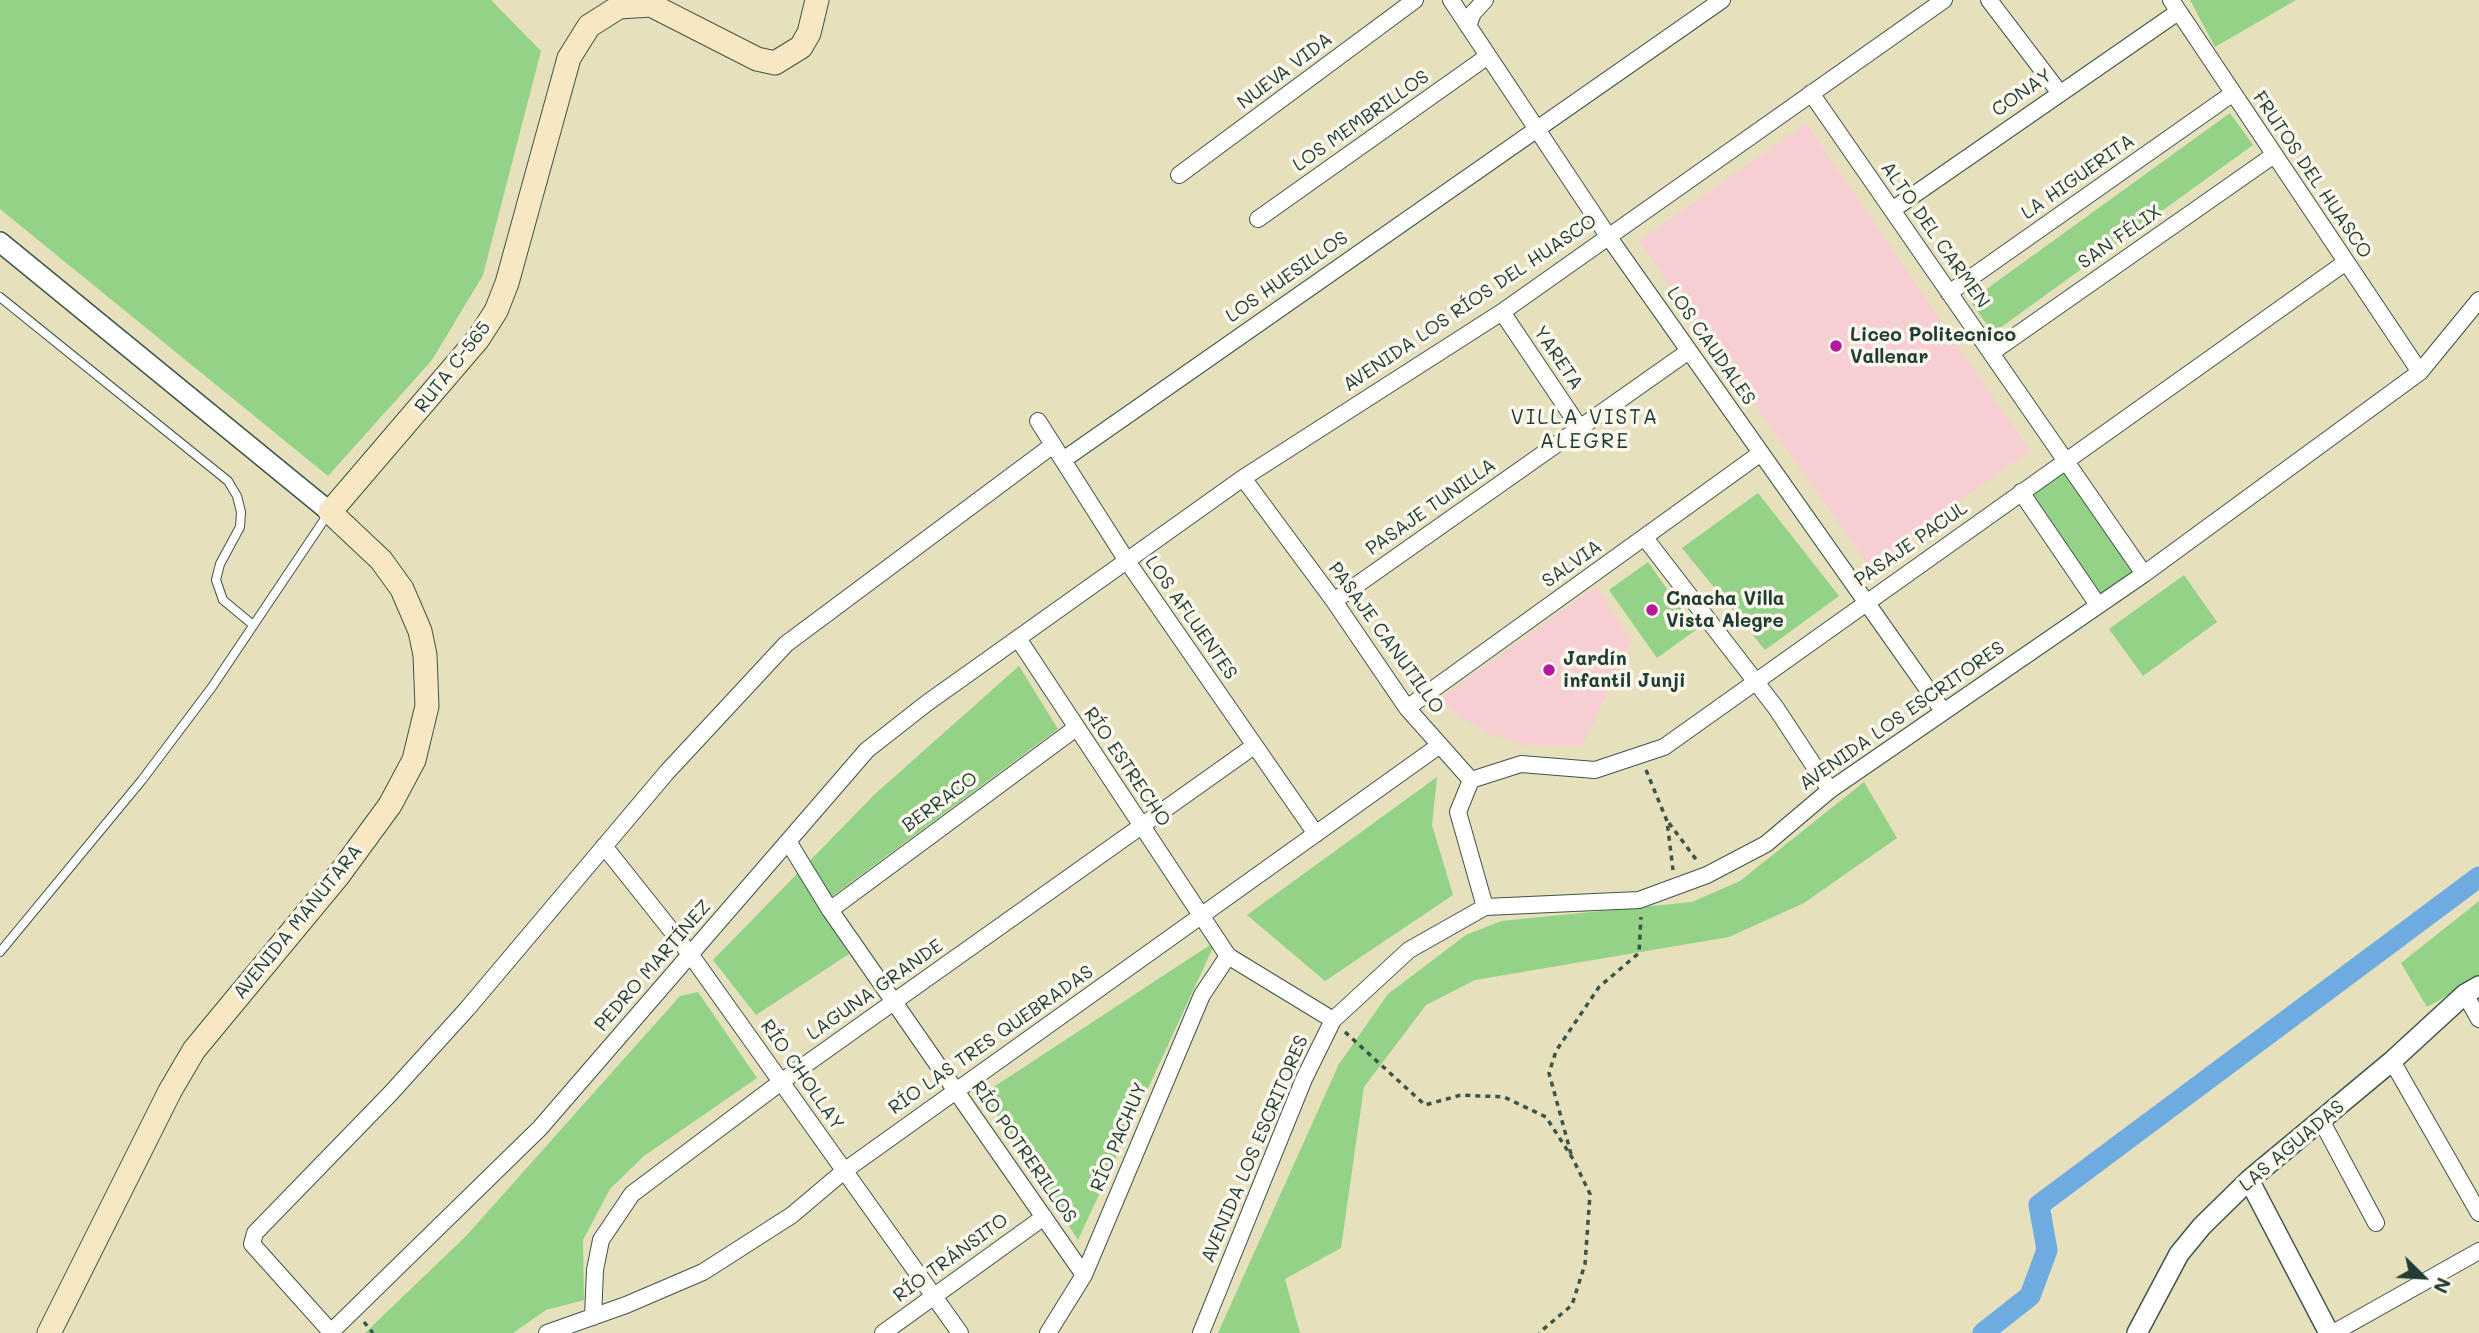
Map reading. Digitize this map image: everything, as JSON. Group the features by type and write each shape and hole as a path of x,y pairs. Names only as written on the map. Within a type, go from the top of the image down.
{"main road":[{"name":"RUTA C-565","path":"330,512 470,348 496,311 507,283 569,58 589,26 619,7 652,5 757,59 775,63 801,47 809,33 817,0"},
{"name":"AVENIDA MANUTARA","path":"49,1333 170,1091 194,1050 338,876 390,805 414,760 427,706 426,666 413,610 381,560 330,512"}],"street":[{"name":"NUEVA VIDA","path":"1179,175 1415,0"},
{"name":"LOS CAUDALES","path":"1451,0 1608,236 1943,711"},
{"path":"1468,26 1473,13 1485,0"},
{"name":"LOS HUESILLOS","path":"1063,460 1722,0"},
{"name":"AVENIDA LOS RÍOS DEL HUASCO","path":"1019,640 1243,478 1502,312 1944,0"},
{"path":"1989,0 2059,92"},
{"name":"CONAY","path":"1892,210 2059,92 2174,6"},
{"name":"FRUTOS DEL HUASCO","path":"2174,6 2420,372"},
{"name":"LOS MEMBRILLOS","path":"1258,219 1488,56"},
{"name":"ALTO DEL CARMEN","path":"1811,93 2144,574"},
{"name":"LA HIGUERITA","path":"1949,293 2232,94"},
{"name":"SAN FÉLIX","path":"1991,353 2274,155"},
{"path":"0,242 330,512"},
{"name":"PASAJE PACUL","path":"1471,780 1521,764 1595,770 1664,747 2346,262"},
{"name":"AVENIDA LOS ESCRITORES","path":"1201,1333 1304,1079 1333,1020 1409,950 1485,907 1639,900 1707,875 1766,844 1830,790 2144,574 2420,372 2479,300"},
{"name":"YARETA","path":"1502,312 1580,428"},
{"name":"PASAJE TUNILLA","path":"1334,601 1689,351"},
{"name":"LOS AFLUENTES","path":"1038,421 1127,561 1316,834"},
{"path":"331,1332 252,1244 255,1233 390,1094 467,1009 667,772 786,644 1053,445"},
{"name":"SALVIA","path":"1406,708 1761,453"},
{"name":"PASAJE CANUTILLO","path":"1243,478 1334,601 1406,708 1471,780"},
{"path":"2021,492 2098,606"},
{"path":"1645,538 1756,682 1830,790"},
{"name":"RÍO ESTRECHO","path":"1019,640 1141,827 1203,915"},
{"name":"PEDRO MARTÍNEZ","path":"331,1332 540,1129 867,750 927,703 1019,640"},
{"name":"BERRACO","path":"830,910 1076,728"},
{"name":"LAGUNA GRANDE","path":"593,1317 595,1270 601,1240 632,1194 781,1082 1254,746"},
{"name":"RÍO LAS TRES QUEBRADAS","path":"547,1333 703,1272 792,1215 844,1171 1440,746"},
{"path":"1471,780 1458,812 1485,907"},
{"name":"RÍO POTRERILLOS","path":"789,843 830,910 1084,1275"},
{"name":"RÍO CHOLLAY","path":"604,846 691,954 960,1333"},
{"path":"1203,915 1228,956 1333,1020"},
{"name":"RÍO PACHUY","path":"1048,1333 1084,1275 1202,995 1228,956"},
{"path":"2472,990 2479,1019"},
{"name":"LAS AGUADAS","path":"2137,1333 2179,1254 2202,1226 2249,1180 2322,1122 2472,990"},
{"path":"2392,1061 2479,1213"},
{"path":"2322,1122 2376,1223"},
{"path":"2249,1180 2331,1333 2479,1251"},
{"name":"RÍO TRÁNSITO","path":"883,1333 1044,1217"}],"lane":[{"path":"0,297 228,481 242,512 240,527 220,564 216,580 223,600 252,624"},
{"path":"0,953 142,780 212,687 330,512"}],"path":[{"path":"1640,755 1667,821 1707,875"},
{"path":"1667,821 1674,887"},
{"path":"1573,1159 1549,1073 1556,1051 1599,986 1639,953 1639,900"},
{"path":"1333,1020 1425,1105 1461,1095 1504,1097 1546,1117 1573,1159 1590,1194 1585,1264 1572,1305 1539,1333"}],"shaded area":[{"name":"Liceo Politecnico Vallenar","path":"1806,123 2030,451 1869,566 1639,241"},
{"name":"Jardín infantil Junji","path":"1596,586 1632,641 1582,746 1523,745 1486,732 1459,717 1439,699"}],"green space":[{"path":"0,0 491,0 541,51 483,275 432,360 328,476 0,209"},
{"path":"2190,0 2296,0 2215,47"},
{"path":"2230,113 2253,145 1993,333 1970,301"},
{"path":"2065,462 2143,574 2098,603 2023,492"},
{"path":"1758,493 1839,596 1765,650 1682,548"},
{"name":"Cnacha Villa Vista Alegre","path":"1648,562 1696,630 1657,658 1609,590"},
{"path":"2184,575 2217,622 2143,676 2109,629"},
{"path":"1019,666 1058,729 819,906 849,954 756,1015 713,960 875,794"},
{"path":"1437,777 1432,825 1453,895 1325,981 1247,915"},
{"path":"1864,782 1897,838 1804,903 1729,937 1475,980 1426,1005 1364,1087 1341,1248 1285,1279 1300,1333 1218,1333 1339,1064 1388,994 1466,935 1501,921 1692,902 1740,881"},
{"path":"2479,901 2479,978 2427,1007 2401,963"},
{"path":"1216,941 1078,1240 983,1094"},
{"path":"698,992 757,1078 644,1156 610,1189 583,1240 584,1300 546,1310 513,1333 365,1333 467,1235 680,996"}],"waterway":[{"path":"1983,1333 2030,1296 2047,1250 2039,1205 2479,877"}],"place":[{"name":"Liceo Politecnico Vallenar","path":"1836,346"},
{"name":"Cnacha Villa Vista Alegre","path":"1652,610"},
{"name":"Jardín infantil Junji","path":"1549,670"}],"district":[{"name":"VILLA VISTA ALEGRE","path":"1585,430"}]}
